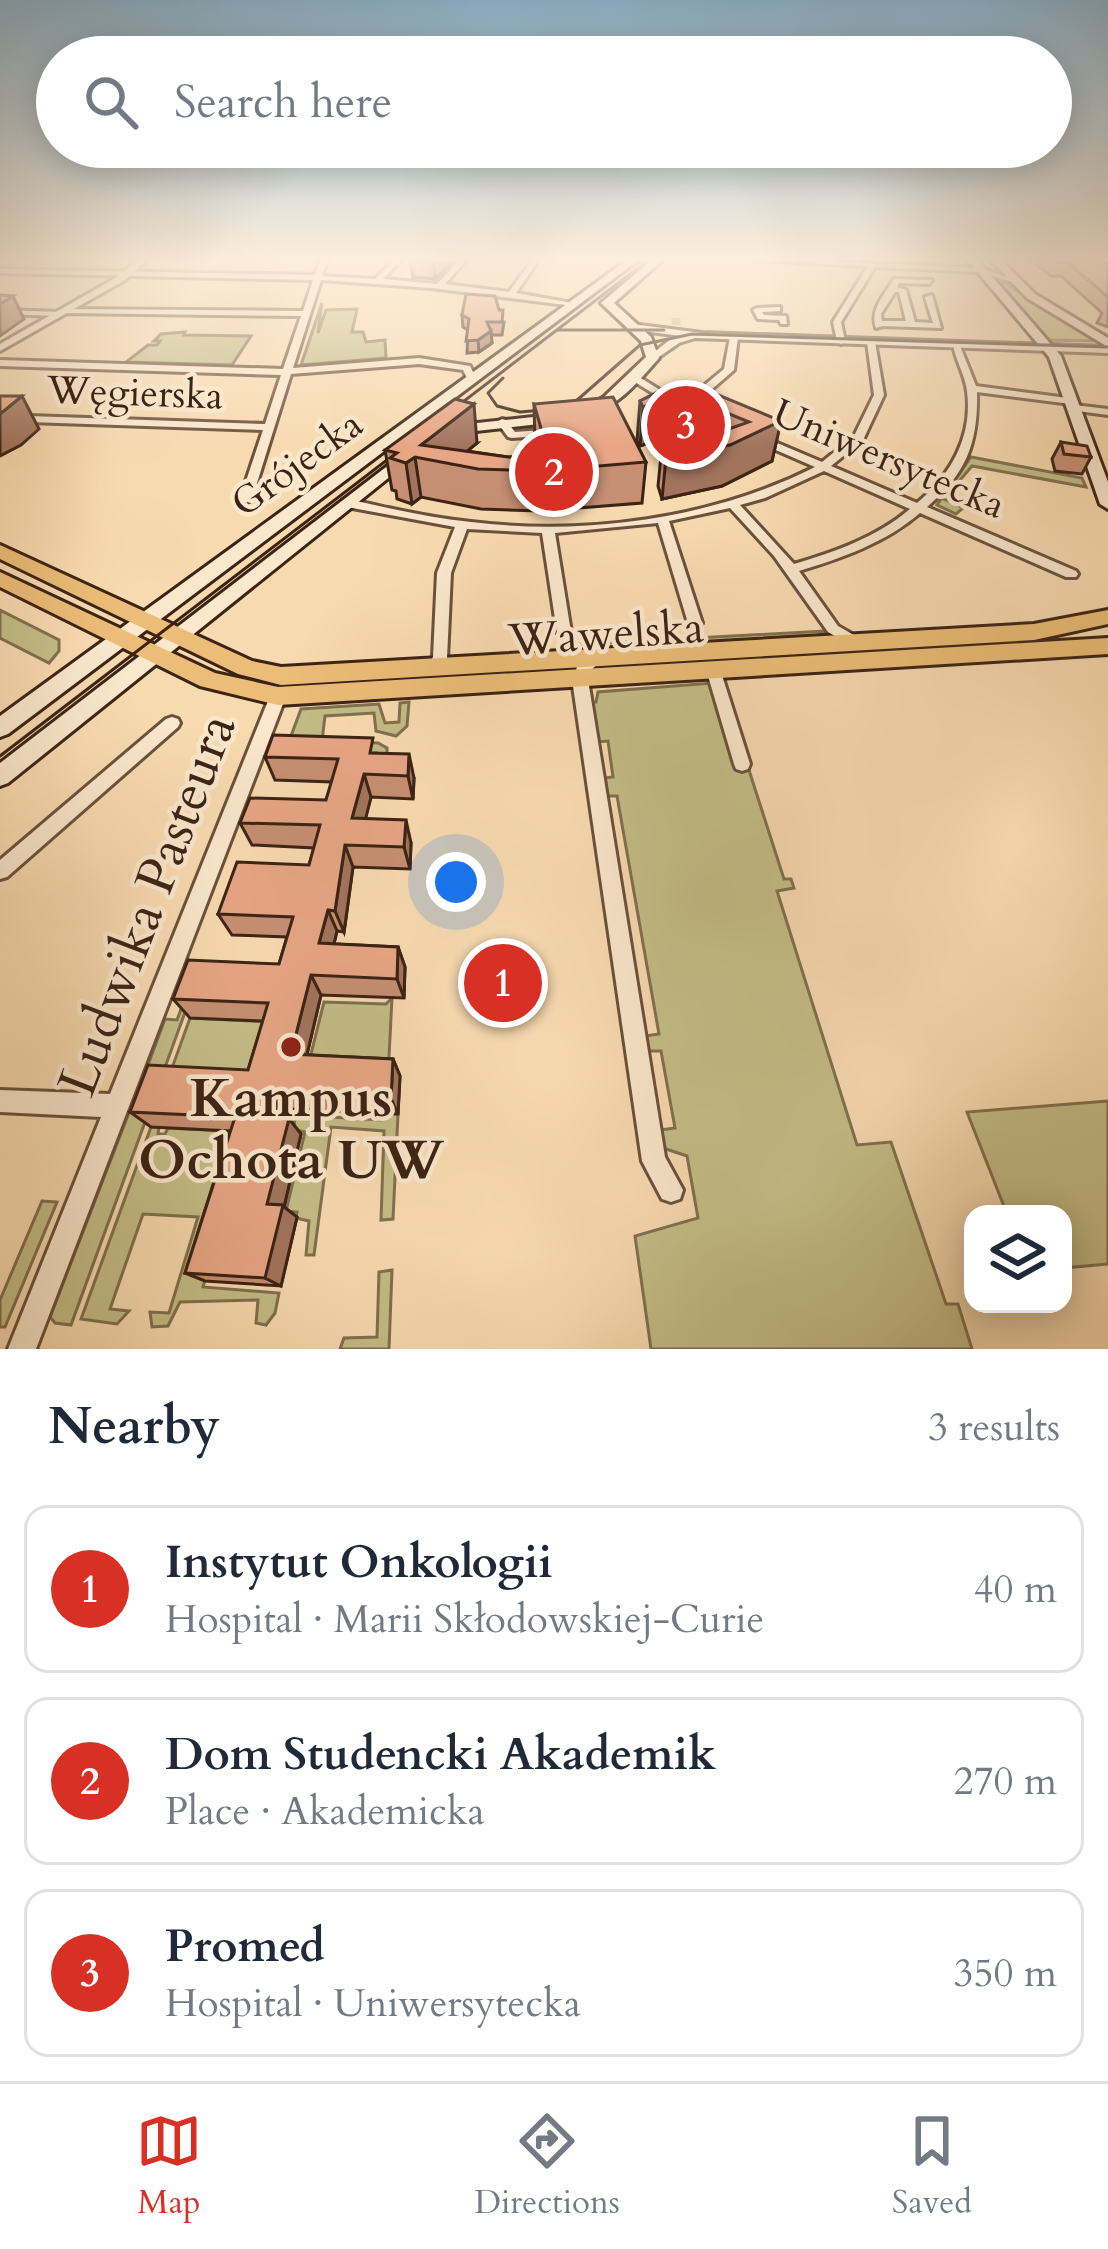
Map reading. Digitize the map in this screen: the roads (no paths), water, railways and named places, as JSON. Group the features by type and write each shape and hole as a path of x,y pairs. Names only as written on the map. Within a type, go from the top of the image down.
{"main road":[{"name":"Grójecka","path":"2,725 551,321"},
{"path":"623,321 627,323"},
{"path":"618,392 652,358 649,341 625,321"},
{"path":"1024,321 1048,350 1107,497"},
{"path":"1067,321 1108,347"},
{"name":"Grójecka","path":"0,776 428,440 479,424 506,428 575,415 601,406 618,392"},
{"path":"447,398 450,414 479,424"},
{"name":"Wawelska","path":"0,551 246,668 281,676 432,669 713,669 1108,646"},
{"name":"Wawelska","path":"0,579 226,686 278,696 854,642 1034,632 1108,617"}],"street":[{"path":"0,348 47,321"},
{"path":"246,499 304,321"},
{"path":"784,321 786,330"},
{"path":"838,321 841,341"},
{"path":"879,321 881,331"},
{"path":"627,323 702,336 786,330 871,342 881,331 911,324 938,326 936,321"},
{"path":"881,331 956,346 1108,347"},
{"path":"652,358 676,340 702,336"},
{"path":"664,413 687,407 724,376 733,358 734,337"},
{"path":"347,502 462,525 548,530 663,521 734,505 792,483 847,448 878,406 883,372 871,342"},
{"path":"791,569 861,542 917,508 950,478 968,450 977,412 976,388 956,346"},
{"path":"0,363 288,373 419,361 467,368 472,380"},
{"path":"633,376 687,407"},
{"path":"976,388 1108,412"},
{"path":"618,392 658,394"},
{"name":"Węgierska","path":"0,418 268,428"},
{"path":"506,428 572,431"},
{"name":"Uniwersytecka","path":"752,436 1070,574"},
{"path":"734,505 791,569 833,629 854,642"},
{"path":"663,521 694,622"},
{"path":"432,669 440,658 444,573 462,525"},
{"path":"548,530 564,632"},
{"path":"589,668 655,1161 671,1190"},
{"path":"713,669 742,764"},
{"name":"Ludwika Pasteura","path":"22,1349 278,696"},
{"path":"0,871 172,723"},
{"path":"0,1101 117,1106"}],"tunnel":[{"path":"676,321 676,325"}],"tram line":[{"path":"0,756 569,321"},
{"path":"557,330 664,330"},
{"path":"552,409 576,401 640,345 692,334 1108,347"},
{"path":"503,378 488,393 497,406 520,412 552,409"},
{"path":"552,409 566,408"}],"place":[{"name":"Promed","path":"686,425"},
{"name":"Dom Studencki Akademik","path":"554,472"},
{"name":"Instytut Onkologii","path":"503,983"},
{"name":"Kampus Ochota UW","path":"291,1047"}]}
